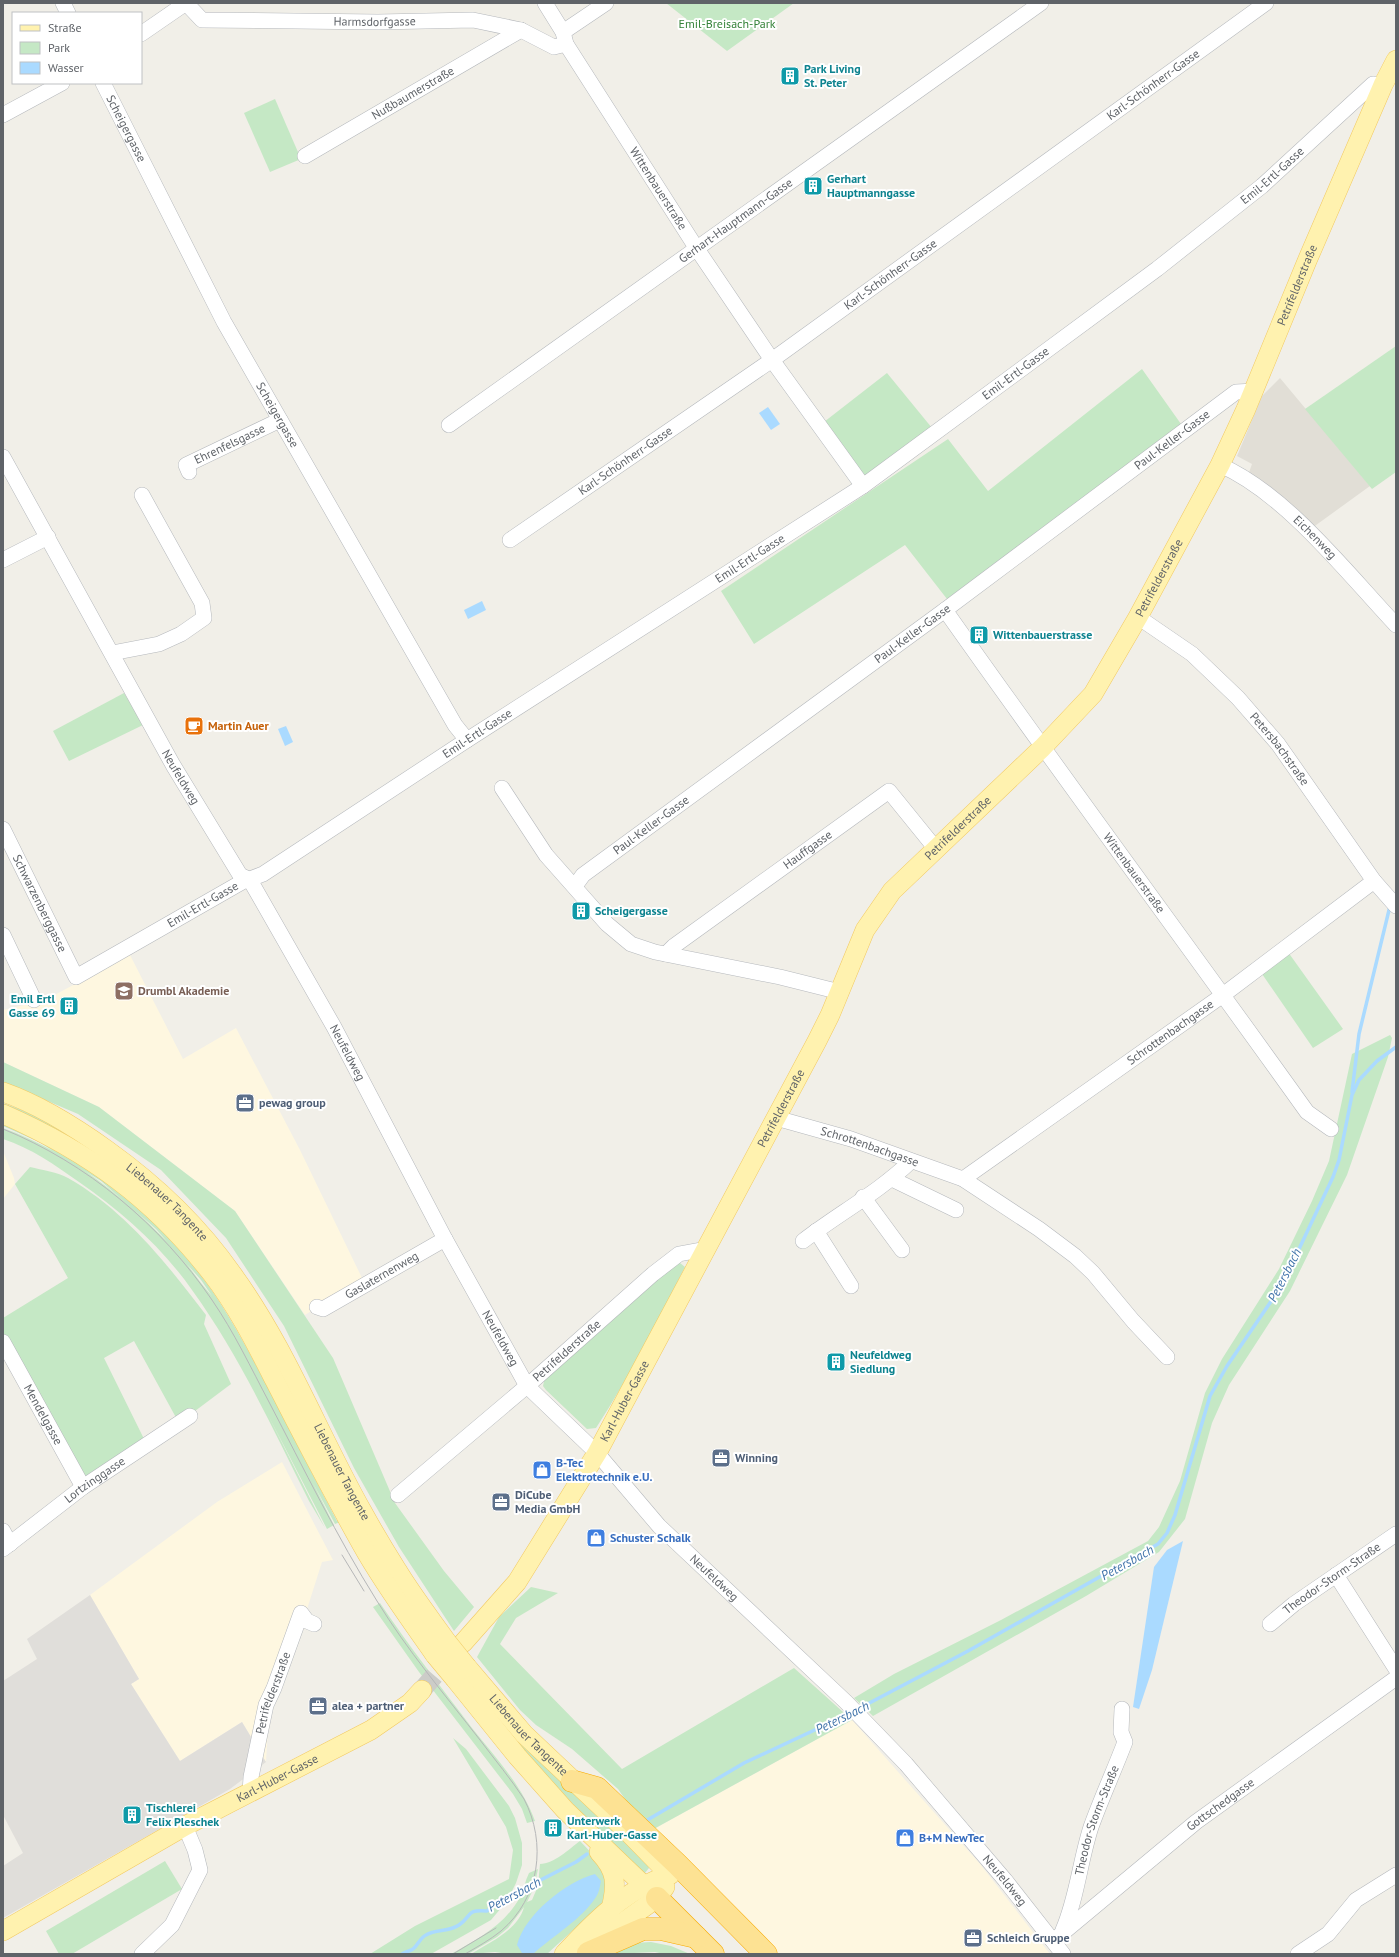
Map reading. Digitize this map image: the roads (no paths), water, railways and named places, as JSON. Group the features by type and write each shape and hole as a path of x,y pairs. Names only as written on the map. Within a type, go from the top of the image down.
{"highway":[{"path":"572,1781 597,1788 677,1864 766,1954"},
{"path":"670,1875 749,1954"},
{"path":"651,1891 713,1954"},
{"path":"588,1954 642,1929 661,1929 696,1937"}],"main road":[{"name":"Petrifelderstraße","path":"706,1249 817,1041 840,992 865,930 892,891 1042,748 1093,694 1138,617 1220,465 1255,391 1307,261 1383,85 1396,60"},
{"name":"Liebenauer Tangente","path":"3,1092 53,1115 106,1149 165,1196 201,1233 234,1275 268,1329 361,1509 397,1572 448,1646 461,1673 517,1756 582,1827 651,1891"},
{"name":"Liebenauer Tangente","path":"3,1114 61,1141 116,1178 167,1223 212,1274 253,1336 363,1547 391,1592 448,1646"},
{"name":"Karl-Huber-Gasse","path":"448,1646 517,1582 597,1453 706,1249"},
{"name":"Liebenauer Tangente","path":"461,1673 572,1781 629,1833 670,1875"},
{"name":"Karl-Huber-Gasse","path":"3,1931 185,1826 371,1730 410,1703 422,1690"},
{"path":"582,1827 587,1838 610,1865 615,1884 611,1909"},
{"path":"564,1954 611,1909 651,1891 666,1887 670,1875"},
{"path":"588,1954 651,1891"}],"street":[{"path":"63,3 68,12"},
{"name":"Harmsdorfgasse","path":"142,33 186,3 202,20 378,22 473,20 521,30 554,47 564,38"},
{"name":"Wittenbauerstraße","path":"545,3 564,38 697,249 772,360 863,486"},
{"path":"564,38 606,3"},
{"name":"Gerhart-Hauptmann-Gasse","path":"449,425 1042,3"},
{"name":"Karl-Schönherr-Gasse","path":"510,540 772,360 1266,3"},
{"name":"Nußbaumerstraße","path":"305,156 521,30"},
{"path":"3,114 60,84"},
{"name":"Scheigergasse","path":"104,84 224,322 455,725 467,740"},
{"name":"Emil-Ertl-Gasse","path":"76,977 242,882 263,874 467,740 863,486 1157,269 1262,186 1373,84 1383,85"},
{"name":"Paul-Keller-Gasse","path":"575,886 583,875 945,610 1236,392 1255,391"},
{"name":"Ehrenfelsgasse","path":"189,472 186,465 280,420"},
{"name":"Neufeldweg","path":"3,457 173,765 240,875 250,880 334,1027 445,1240 527,1386 597,1453 659,1526 865,1720 906,1764 1005,1880 1058,1937 1063,1954"},
{"name":"Eichenweg","path":"1220,465 1263,491 1310,532 1396,625"},
{"path":"112,653 159,644 180,634 204,618 202,603 142,495"},
{"path":"3,560 48,537"},
{"name":"Wittenbauerstraße","path":"945,610 1042,748 1308,1112 1331,1129"},
{"name":"Petersbachstraße","path":"1138,617 1192,654 1238,698 1278,744 1374,881 1394,904"},
{"path":"502,788 546,854 607,924 631,944 666,954 780,977 840,992"},
{"name":"Hauffgasse","path":"666,954 680,942 889,791 936,848"},
{"name":"Schwarzenberggasse","path":"3,829 76,977"},
{"name":"Schrottenbachgasse","path":"963,1179 1223,995 1374,881"},
{"path":"3,935 34,1000"},
{"name":"Schrottenbachgasse","path":"776,1118 851,1139 963,1179 1027,1221 1075,1256 1093,1273 1133,1321 1167,1356"},
{"path":"803,1241 863,1197 892,1179 911,1161"},
{"path":"892,1179 956,1210"},
{"path":"863,1197 902,1250"},
{"path":"816,1231 851,1286"},
{"name":"Gaslaternenweg","path":"317,1307 323,1309 445,1240"},
{"name":"Petrifelderstraße","path":"398,1495 527,1386 628,1296 679,1254 706,1249"},
{"name":"Mendelgasse","path":"3,1342 83,1487"},
{"name":"Lortzinggasse","path":"5,1541 190,1416"},
{"name":"Theodor-Storm-Straße","path":"1270,1624 1294,1604 1396,1534"},
{"path":"1336,1575 1396,1669"},
{"name":"Petrifelderstraße","path":"250,1793 251,1777 266,1705 274,1688 301,1613 307,1622 314,1624"},
{"name":"Gottschedgasse","path":"1058,1937 1196,1822 1396,1678"},
{"name":"Theodor-Storm-Straße","path":"1058,1937 1072,1911 1074,1894 1091,1828 1125,1742 1121,1732 1122,1709"},
{"path":"142,1954 172,1925 200,1870 195,1850 185,1826"},
{"path":"1298,1954 1328,1934 1356,1900 1396,1876"}],"water":[{"path":"768,407 780,424 771,430 759,413"},
{"path":"482,601 486,610 468,619 464,610"},
{"path":"286,726 293,742 285,746 278,729"},
{"path":"1183,1541 1152,1670 1139,1709 1133,1707 1154,1567 1167,1550"},
{"path":"595,1874 601,1881 599,1891 583,1913 533,1954 522,1953 517,1945 521,1933 538,1911 548,1901 572,1884"}],"waterway":[{"path":"1352,1092 1359,1034 1390,906"},
{"name":"Petersbach","path":"858,1709 968,1651 1158,1544 1167,1533 1175,1515 1210,1396 1227,1366 1274,1297 1299,1249 1333,1177 1339,1160 1352,1095 1359,1080 1377,1061 1396,1047"},
{"name":"Petersbach","path":"644,1822 744,1763 851,1713"},
{"name":"Petersbach","path":"402,1954 413,1949 426,1935 455,1927 463,1922 472,1912 487,1911 499,1901 576,1862 587,1854"}],"tunnel":[{"path":"422,1690 453,1654"}],"tram line":[{"path":"3,1129 34,1143 93,1178 146,1222 170,1246 192,1273 212,1300 235,1337 334,1528 377,1601 414,1655 524,1799 536,1834 536,1869 531,1886 524,1903 514,1918 497,1934 465,1954"},
{"path":"342,1555 364,1591"},
{"path":"453,1954 496,1928"}],"place":[{"name":"Park Living St. Peter","path":"790,76"},
{"name":"Gerhart Hauptmanngasse","path":"813,186"},
{"name":"Wittenbauerstrasse","path":"979,635"},
{"name":"Martin Auer","path":"194,726"},
{"name":"Scheigergasse","path":"581,911"},
{"name":"Drumbl Akademie","path":"124,991"},
{"name":"Emil Ertl Gasse 69","path":"69,1006"},
{"name":"pewag group","path":"245,1103"},
{"name":"Neufeldweg Siedlung","path":"836,1362"},
{"name":"Winning","path":"721,1458"},
{"name":"B-Tec Elektrotechnik e.U.","path":"542,1470"},
{"name":"DiCube Media GmbH","path":"501,1502"},
{"name":"Schuster Schalk","path":"596,1538"},
{"name":"alea + partner","path":"318,1706"},
{"name":"Tischlerei Felix Pleschek","path":"132,1815"},
{"name":"Unterwerk Karl-Huber-Gasse","path":"553,1828"},
{"name":"B+M NewTec","path":"905,1838"},
{"name":"Schleich Gruppe","path":"973,1938"}],"park label":[{"name":"Emil-Breisach-Park","path":"727,24"}]}
